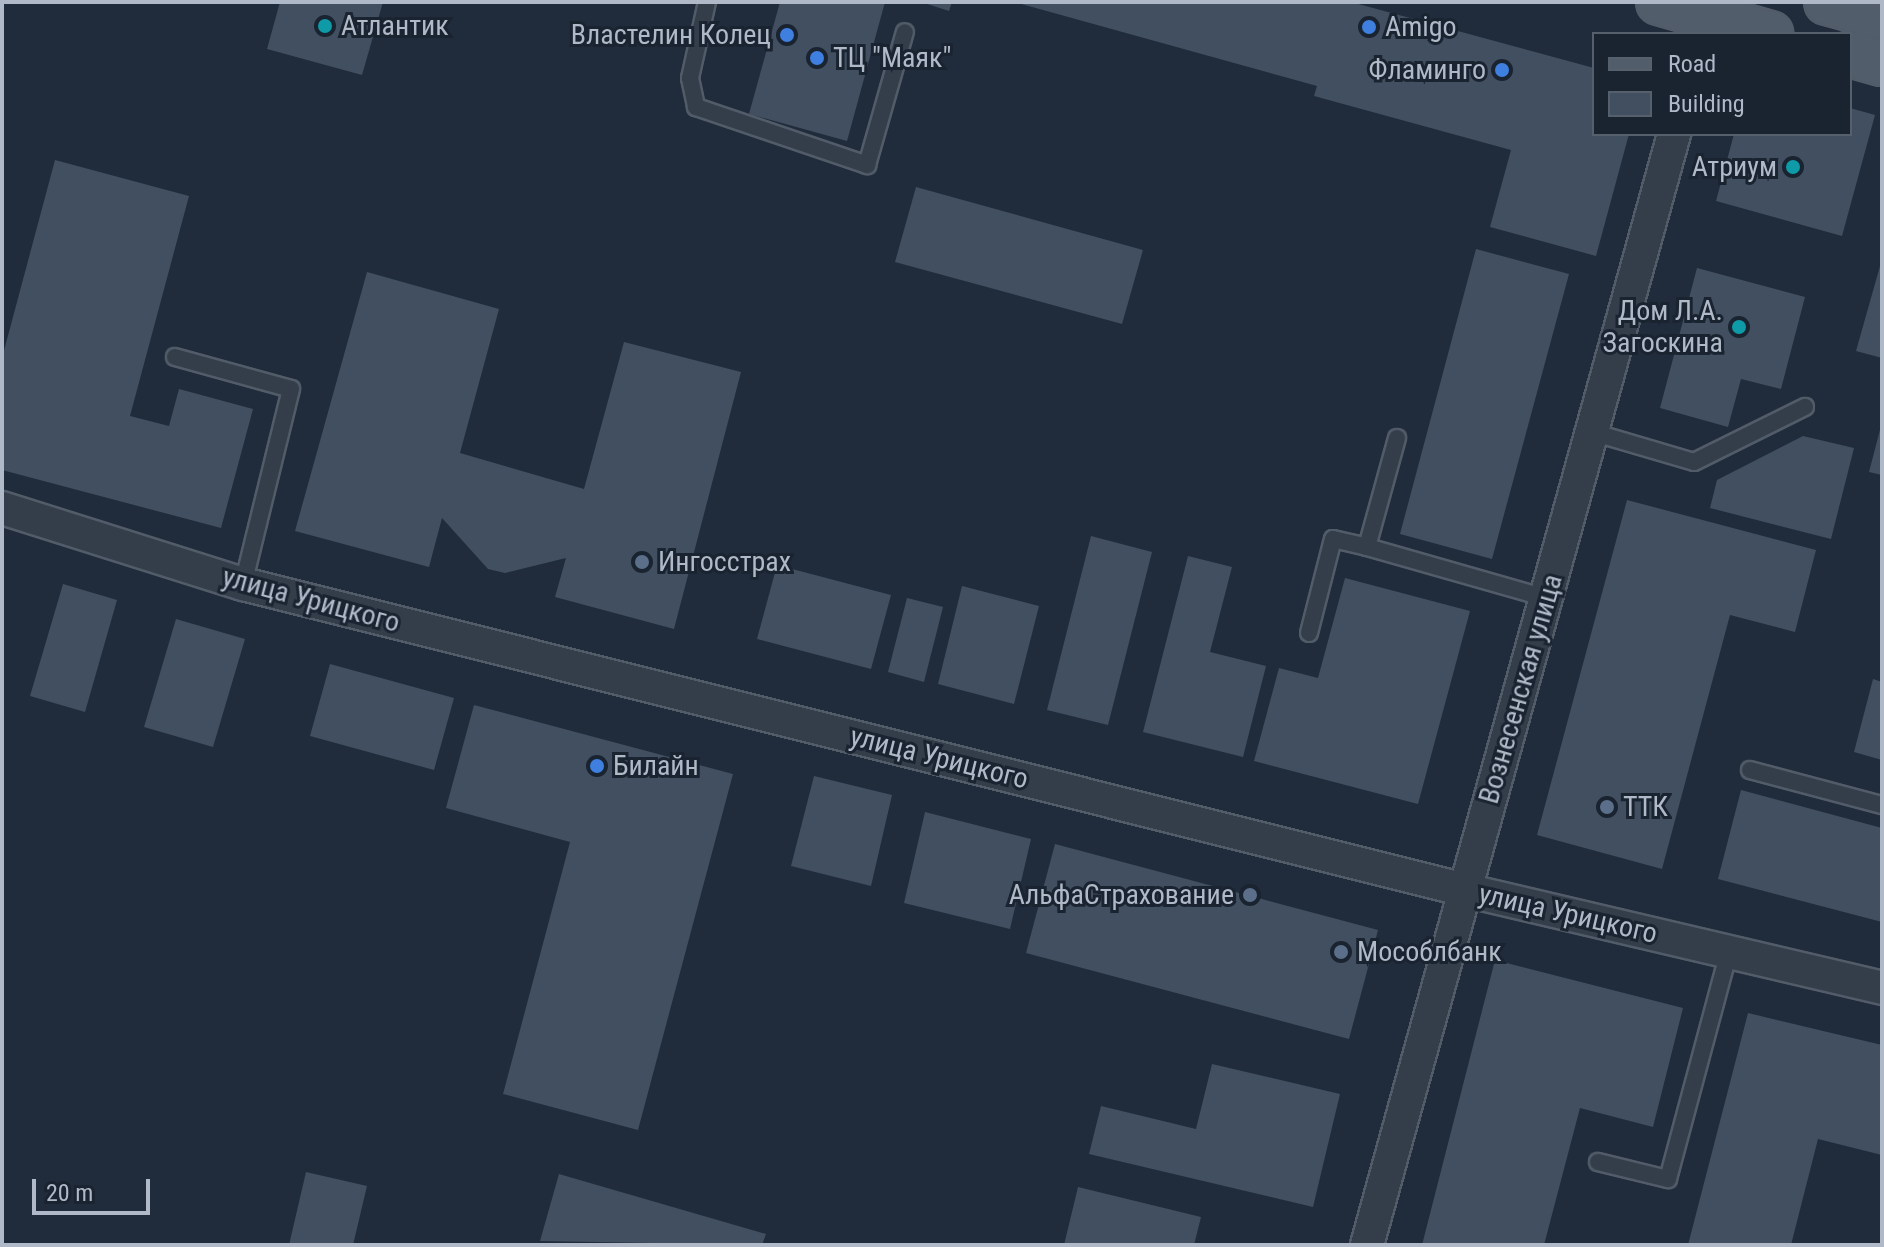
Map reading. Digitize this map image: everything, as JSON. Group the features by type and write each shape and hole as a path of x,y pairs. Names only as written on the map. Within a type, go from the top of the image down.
{"main road":[{"path":"1659,2 1762,32"},
{"path":"1827,2 1882,17"},
{"path":"1852,55 1882,63"}],"street":[{"name":"Вознесенская улица","path":"1367,1245 1673,136"},
{"name":"улица Урицкого","path":"2,508 243,584 1465,890 1882,988"}],"lane":[{"path":"707,2 690,78 696,107 867,165 905,32"},
{"path":"175,357 291,389 243,584"},
{"path":"1592,432 1694,462 1805,407"},
{"path":"1367,547 1397,438"},
{"path":"1309,633 1333,539 1546,598"},
{"path":"1750,770 1882,805"},
{"path":"1598,1162 1668,1179 1729,952"}],"building":[{"name":"Атлантик","path":"280,2 383,2 362,75 267,49"},
{"name":"ТЦ \"Маяк\"","path":"780,2 885,2 847,141 749,114"},
{"name":"ТЦ \"Маяк\"","path":"921,2 952,2 949,11"},
{"path":"1014,2 1351,2 1592,67 1592,136 1628,136 1596,256 1490,227 1511,150 1314,96 1317,86"},
{"name":"Атриум","path":"1852,109 1875,115 1842,236 1716,201 1733,136 1852,136"},
{"path":"55,160 189,196 130,416 169,426 179,389 253,409 221,528 2,470 2,358"},
{"path":"916,187 1143,250 1122,324 895,262"},
{"path":"1476,249 1569,274 1492,559 1400,534"},
{"path":"1882,259 1882,358 1856,351"},
{"name":"Дом Л.А. Загоскина","path":"1697,268 1805,297 1781,389 1741,379 1728,427 1660,408"},
{"path":"367,272 499,309 460,453 584,489 624,342 741,372 674,629 555,597 566,558 505,573 488,569 442,518 429,567 295,531"},
{"path":"1882,426 1882,475 1869,472"},
{"path":"1803,436 1854,448 1831,539 1710,508 1717,480"},
{"path":"1627,500 1816,550 1795,632 1730,615 1662,869 1537,835"},
{"path":"1091,536 1152,552 1108,725 1047,710"},
{"path":"1188,556 1232,567 1210,652 1266,666 1243,757 1143,732"},
{"path":"777,565 891,595 871,669 757,639"},
{"path":"1345,578 1470,611 1418,804 1254,761 1279,668 1318,678"},
{"path":"63,584 117,600 85,712 30,696"},
{"path":"962,586 1039,606 1014,704 938,684"},
{"path":"907,598 943,607 924,682 888,672"},
{"path":"176,619 245,639 213,747 144,727"},
{"path":"330,664 454,698 434,770 310,736"},
{"path":"1873,679 1882,682 1882,760 1854,752"},
{"path":"474,705 733,774 638,1130 503,1094 570,842 446,808"},
{"path":"814,776 892,795 871,886 791,866"},
{"path":"1741,790 1882,828 1882,922 1718,879"},
{"path":"925,812 1031,839 1010,929 904,903"},
{"path":"1055,844 1378,930 1349,1039 1026,953"},
{"path":"1495,960 1683,1008 1653,1127 1580,1108 1544,1245 1422,1245"},
{"path":"1748,1013 1882,1045 1882,1155 1818,1139 1791,1245 1688,1245"},
{"path":"1212,1064 1340,1094 1313,1207 1089,1154 1101,1106 1196,1129"},
{"path":"306,1172 367,1186 353,1245 289,1245"},
{"path":"559,1174 766,1234 762,1245 540,1241"},
{"path":"1078,1187 1201,1217 1194,1245 1064,1245"}],"place":[{"name":"Атлантик","path":"325,26"},
{"name":"Amigo","path":"1369,27"},
{"name":"Властелин Колец","path":"787,35"},
{"name":"ТЦ \"Маяк\"","path":"817,58"},
{"name":"Фламинго","path":"1502,70"},
{"name":"Атриум","path":"1793,167"},
{"name":"Дом Л.А. Загоскина","path":"1739,327"},
{"name":"Ингосстрах","path":"642,562"},
{"name":"Билайн","path":"597,766"},
{"name":"ТТК","path":"1607,807"},
{"name":"АльфаСтрахование","path":"1250,895"},
{"name":"Мособлбанк","path":"1341,952"}]}
